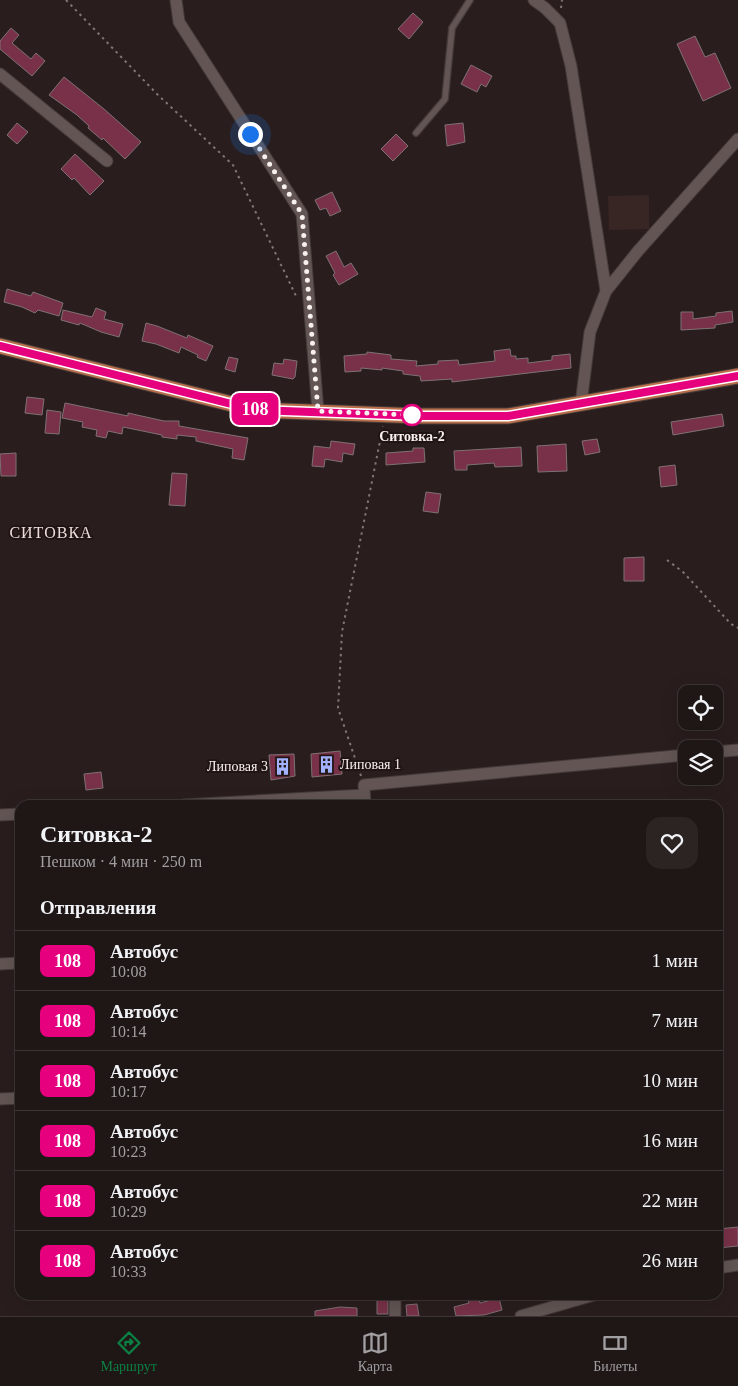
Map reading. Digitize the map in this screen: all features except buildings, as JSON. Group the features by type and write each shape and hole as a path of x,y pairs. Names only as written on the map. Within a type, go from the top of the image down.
{"main road":[{"path":"0,346 256,410 508,416 738,376"}],"street":[{"path":"176,0 179,22 302,214 318,411"},
{"path":"534,0 560,23 571,66 606,291"},
{"path":"0,74 107,161"},
{"path":"581,404 590,332 606,291 638,251 738,139"},
{"path":"723,751 738,750"},
{"path":"274,800 364,795 678,756"},
{"path":"0,815 15,814"},
{"path":"0,964 15,963"},
{"path":"0,1099 15,1098"},
{"path":"723,1267 738,1265"},
{"path":"395,1300 396,1316"},
{"path":"521,1316 577,1300"}],"lane":[{"path":"416,133 445,99 452,28 470,0"}],"path":[{"path":"66,0 158,95 233,165 299,302"},
{"path":"364,795 338,708 342,632 385,414"},
{"path":"667,560 683,572 731,624 738,628"}],"shaded area":[{"path":"649,195 649,229 609,230 608,196"}],"bus line":[{"name":"108","path":"0,346 256,410 421,416 508,416 738,376"}],"place":[{"name":"Ситовка-2","path":"412,415"},
{"name":"Липовая 1","path":"326,764"},
{"name":"Липовая 3","path":"282,766"}],"district":[{"name":"СИТОВКА","path":"51,532"}],"route":[{"path":"250,134 302,214 318,411 412,415"}]}
